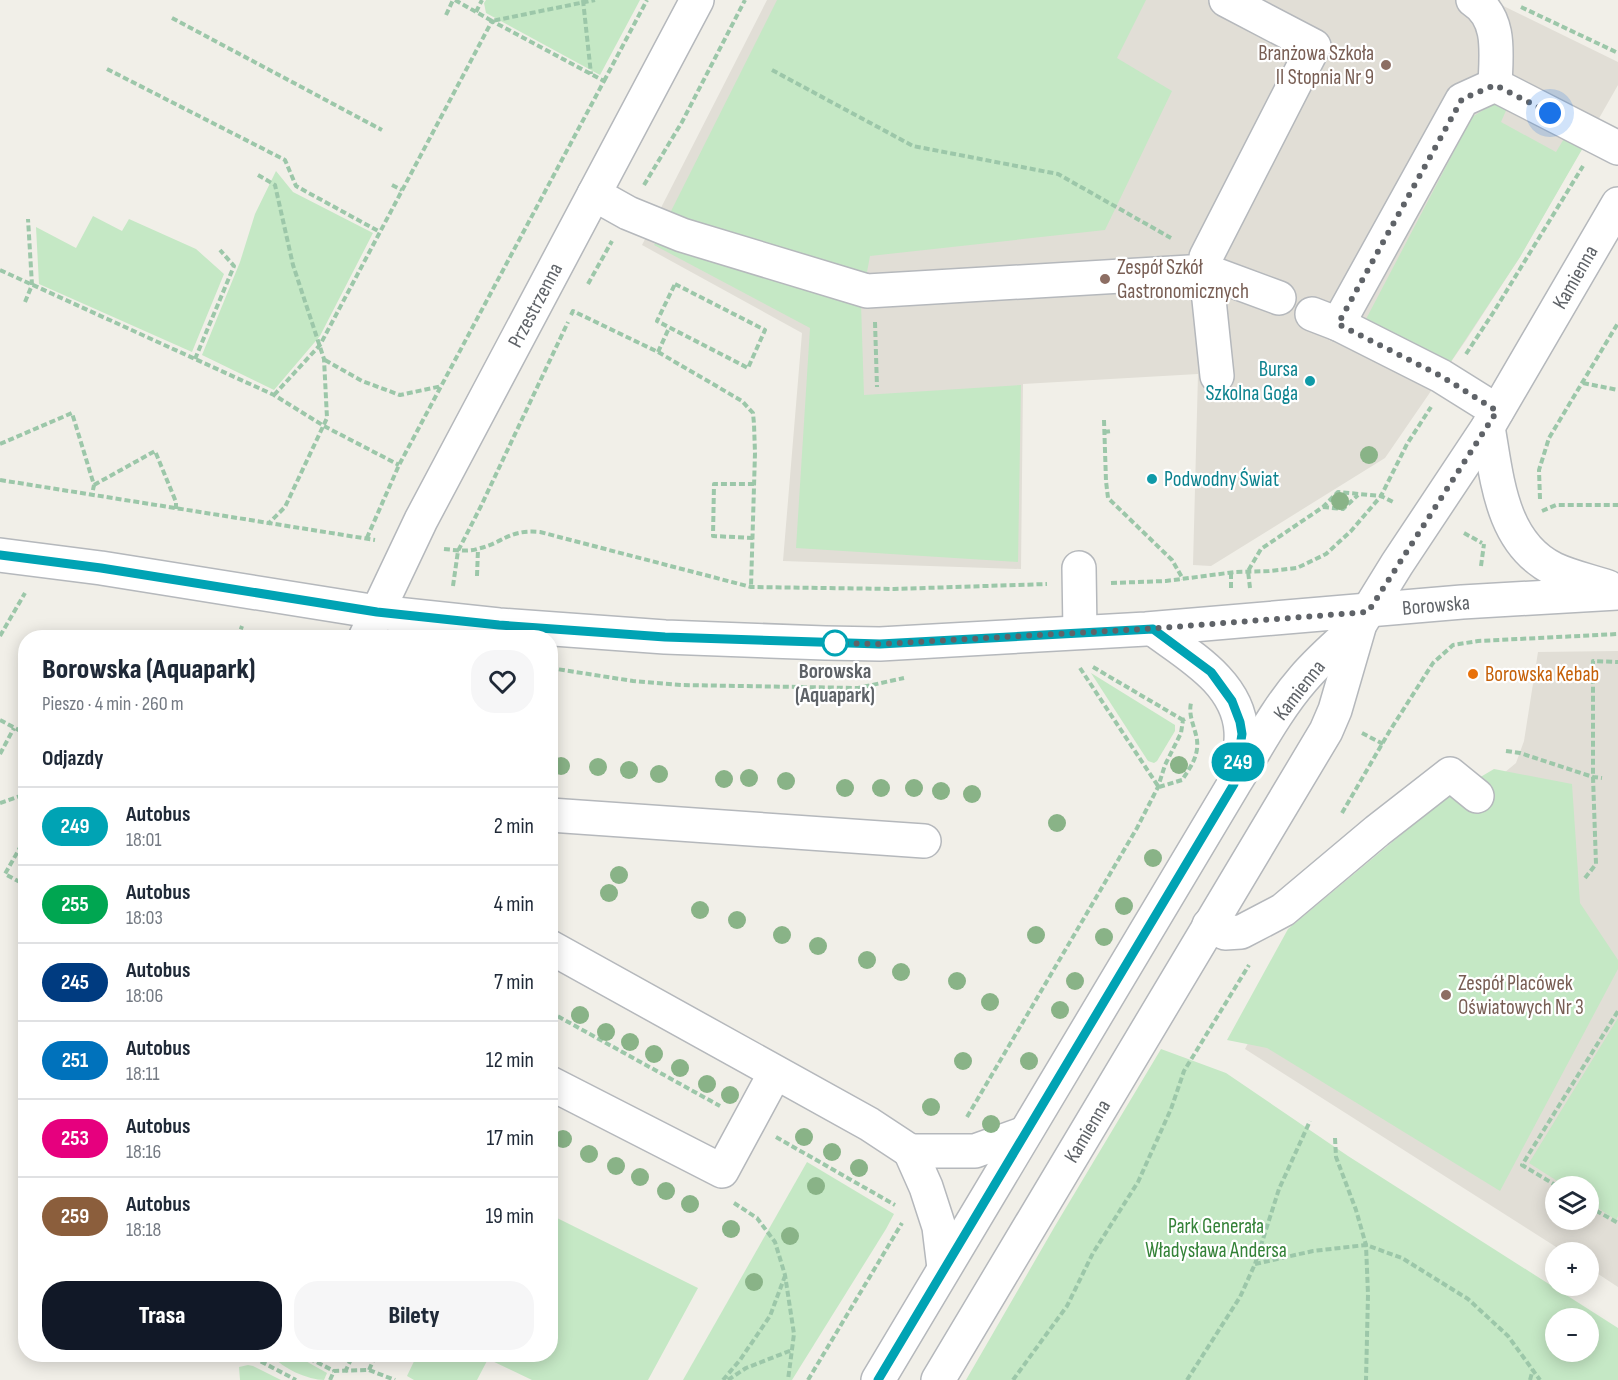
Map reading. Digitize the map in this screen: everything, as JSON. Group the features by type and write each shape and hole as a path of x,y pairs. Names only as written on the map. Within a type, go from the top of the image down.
{"street":[{"name":"Przestrzenna","path":"371,625 421,520 697,0"},
{"path":"1217,376 1206,264 1314,46 1226,0"},
{"path":"1473,0 1493,23 1496,53 1495,85"},
{"path":"1495,85 1608,144"},
{"path":"1495,85 1462,99 1325,319 1448,381 1493,419 1502,503 1524,544 1533,554 1554,569 1618,591"},
{"path":"594,194 628,213 692,239 867,291 1206,264 1280,298"},
{"name":"Kamienna","path":"938,1380 1326,731 1335,710 1364,618 1493,419 1618,204"},
{"name":"Borowska","path":"0,555 101,568 371,625 499,625 665,637 825,643 880,644 1364,618 1478,601 1618,591"},
{"path":"1080,632 1091,575"},
{"name":"Kamienna","path":"878,1380 1234,784 1302,680 1364,618"},
{"path":"1153,629 1211,672 1232,701 1242,734 1234,784"},
{"path":"1209,925 1225,933 1241,932 1284,910 1377,831 1450,774 1477,796"},
{"path":"558,815 924,841"},
{"path":"558,951 869,1124 910,1151 926,1187 939,1227 944,1268"},
{"path":"558,1087 722,1171 775,1073"},
{"path":"910,1151 975,1151 1025,1133"}],"path":[{"path":"446,15 454,0 604,81"},
{"path":"476,12 482,0"},
{"path":"274,395 320,345 492,21 595,0"},
{"path":"366,540 399,465 647,0"},
{"path":"584,291 682,122 745,0"},
{"path":"583,1 591,75"},
{"path":"1518,5 1618,53"},
{"path":"172,18 382,130"},
{"path":"108,69 285,160 296,186 380,232"},
{"path":"772,70 913,146 1058,174 1206,264"},
{"path":"1091,575 1183,579 1297,568 1326,554 1352,531 1381,496 1407,444 1608,144"},
{"path":"258,175 275,184 293,265 324,359 327,418 285,507 268,524"},
{"path":"392,185 402,190"},
{"path":"25,302 32,285 28,219"},
{"path":"195,359 234,266 220,250"},
{"path":"0,270 274,395 324,426 399,465"},
{"path":"675,285 765,330 748,368 669,328 657,321 675,285"},
{"path":"874,291 877,387"},
{"path":"458,551 578,301"},
{"path":"573,311 658,352 742,401 753,413 754,484 751,587"},
{"path":"1542,511 1539,470 1549,438 1618,323"},
{"path":"658,352 669,328"},
{"path":"324,359 363,381 400,395 442,386"},
{"path":"1583,383 1618,390"},
{"path":"0,444 72,413 94,485 92,495"},
{"path":"1104,420 1108,498 1172,560 1183,579"},
{"path":"1104,432 1112,431"},
{"path":"94,485 155,451 176,502 176,509"},
{"path":"0,480 382,541"},
{"path":"753,538 713,536 714,484 754,484"},
{"path":"1250,591 1248,571 1260,549 1323,507 1338,492 1381,496 1393,502"},
{"path":"1323,507 1343,509 1358,495"},
{"path":"1534,516 1556,506 1618,505"},
{"path":"438,549 458,551 478,549 508,535 524,531 540,532 751,587 894,589 1049,584"},
{"path":"1481,567 1484,544"},
{"path":"477,576 478,549"},
{"path":"1231,573 1231,591"},
{"path":"0,636 25,593"},
{"path":"241,630 242,626"},
{"path":"1358,731 1383,744 1433,663 1453,645 1478,641 1618,634"},
{"path":"1585,878 1596,864 1593,661 1618,662"},
{"path":"966,1118 1137,828 1158,787 1165,765 1181,733 1184,720 1094,667"},
{"path":"1080,668 1158,787"},
{"path":"1158,787 1182,780 1194,761 1197,740 1191,717"},
{"path":"0,720 18,731"},
{"path":"0,754 15,729"},
{"path":"1506,751 1520,753 1602,778"},
{"path":"0,803 18,797"},
{"path":"18,851 5,874 18,881"},
{"path":"1013,1380 1067,1306 1093,1253 1138,1182 1171,1108 1184,1071 1253,958"},
{"path":"1545,1179 1522,1166 1618,1011"},
{"path":"558,1016 898,1207"},
{"path":"1187,1380 1240,1297 1255,1264 1280,1189 1310,1121"},
{"path":"1335,1138 1336,1157 1356,1210 1366,1245 1368,1294 1366,1380"},
{"path":"722,1171 725,1196 757,1218 774,1242 785,1275 794,1334 788,1380"},
{"path":"1599,1212 1618,1223"},
{"path":"808,1380 903,1222"},
{"path":"1255,1264 1313,1251 1366,1245 1402,1258 1468,1299 1508,1336 1540,1380"},
{"path":"723,1380 770,1317 785,1275"},
{"path":"728,1380 746,1368 793,1350"},
{"path":"262,1362 297,1380"},
{"path":"317,1362 334,1371 369,1370 393,1377"},
{"path":"345,1372 350,1362"},
{"path":"369,1370 372,1362"},
{"path":"1530,1380 1533,1369"},
{"path":"330,1380 334,1371"}],"shaded area":[{"name":"Zespół Szkół Gastronomicznych","path":"767,0 1491,0 1618,62 1618,85 1520,257 1385,458 1211,566 1193,565 1198,374 1023,384 1021,569 783,561 802,333 642,245"},
{"name":"Zespół Placówek Oświatowych Nr 3","path":"1618,651 1618,1287 1599,1275 1599,1242 1548,1242 1245,1049 1302,941 1516,763 1524,741 1538,652"}],"green space":[{"path":"486,0 640,0 600,75 486,13 484,3"},
{"path":"777,0 1146,0 1117,58 1172,91 1105,230 870,256 861,304 864,395 1021,385 1018,562 796,548 810,328 654,245"},
{"path":"1493,104 1508,106 1501,122 1556,152 1565,137 1584,146 1520,257 1446,369 1365,321 1472,117"},
{"path":"276,171 293,192 373,233 320,336 274,390 202,355 240,262 255,214"},
{"path":"93,216 122,231 129,219 196,249 224,274 192,352 39,284 36,227 76,248"},
{"path":"1091,673 1175,725 1175,731 1157,761 1154,763 1148,761"},
{"name":"Zespół Placówek Oświatowych Nr 3","path":"1494,769 1572,784 1580,903 1618,960 1618,969 1500,1191 1267,1048 1227,1040 1288,929 1445,798"},
{"path":"1618,1018 1618,1216 1616,1220 1599,1209 1599,1176 1549,1176 1529,1163"},
{"name":"Park Generała Władysława Andersa","path":"1161,1049 1226,1073 1348,1156 1545,1281 1545,1296 1568,1296 1587,1308 1545,1308 1545,1362 1599,1362 1599,1316 1618,1328 1618,1380 966,1380"},
{"path":"807,1162 894,1214 886,1229 792,1380 683,1380"},
{"path":"558,1218 698,1288 648,1380 532,1380 494,1362 558,1362"},
{"path":"280,1362 307,1362 327,1373 324,1380 303,1376"},
{"path":"414,1362 486,1362 477,1380 414,1380 407,1376"},
{"path":"248,1365 281,1380 240,1380 239,1367"}],"bus line":[{"name":"249","path":"0,555 101,568 377,612 499,625 665,637 880,644 1153,629 1211,672 1232,701 1240,722 1242,734 1234,784 878,1380"}],"place":[{"name":"Branżowa Szkoła II Stopnia Nr 9","path":"1386,65"},
{"name":"Zespół Szkół Gastronomicznych","path":"1105,279"},
{"name":"Bursa Szkolna Goga","path":"1310,381"},
{"name":"Podwodny Świat","path":"1152,479"},
{"name":"Borowska (Aquapark)","path":"835,643"},
{"name":"Borowska Kebab","path":"1473,674"},
{"name":"Zespół Placówek Oświatowych Nr 3","path":"1446,995"}],"route":[{"path":"835,643 880,644 1146,629 1316,614 1368,612 1497,411 1441,376 1338,324 1462,99 1495,85 1550,113"}]}
